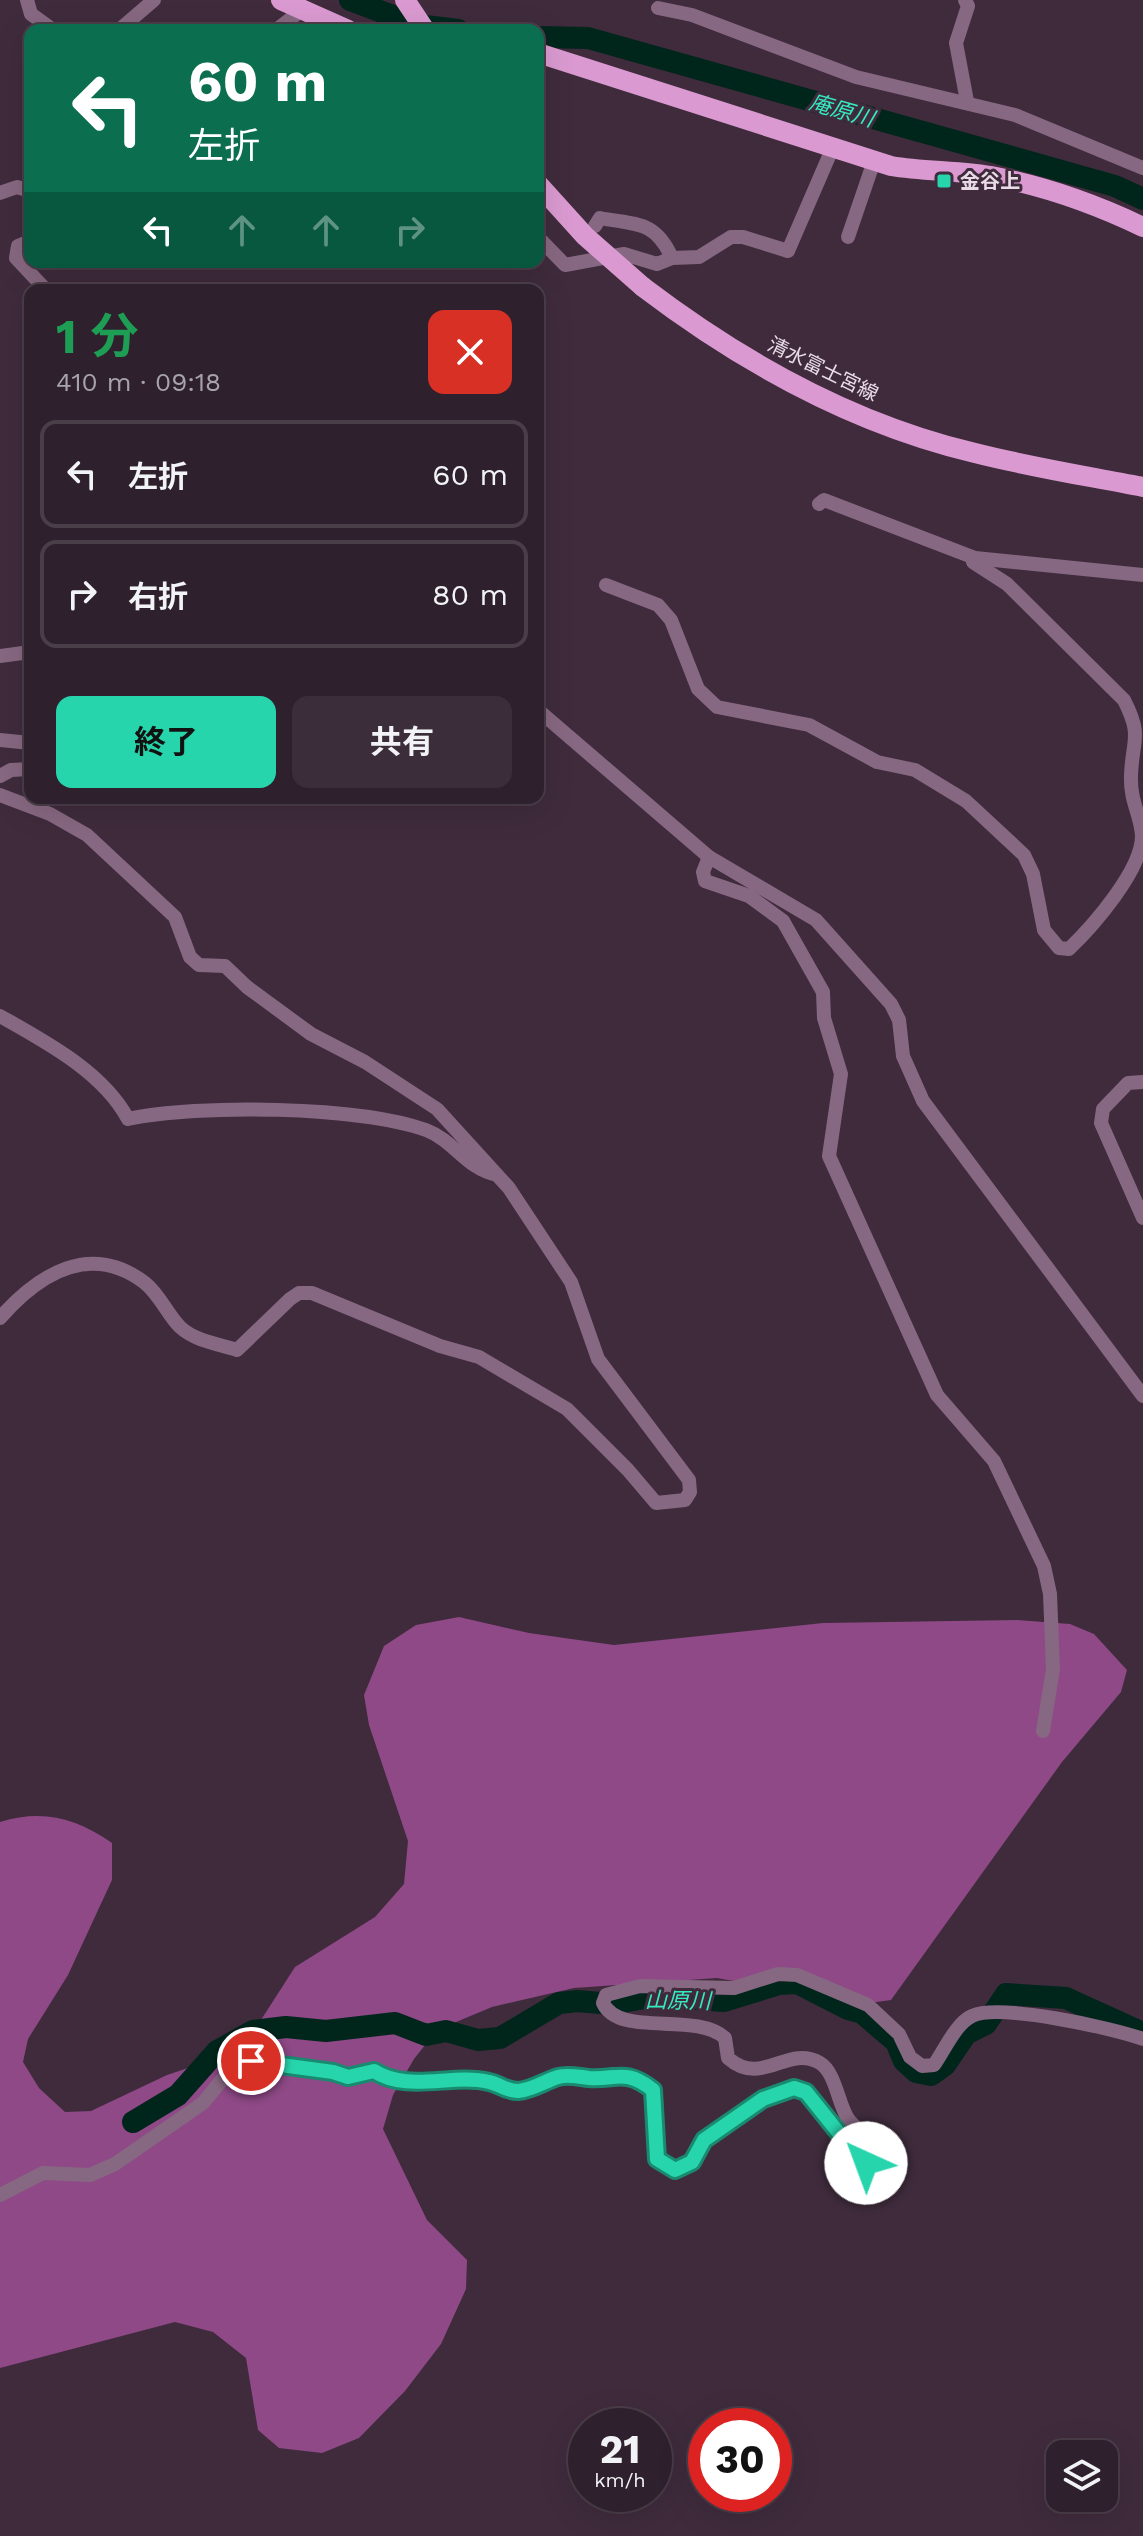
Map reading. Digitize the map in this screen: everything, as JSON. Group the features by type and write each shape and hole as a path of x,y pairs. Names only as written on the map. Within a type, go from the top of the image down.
{"main road":[{"path":"281,0 334,24"},
{"path":"544,55 874,161 929,173 993,176 1055,192 1143,227"},
{"name":"清水富士宮線","path":"544,191 585,236 643,287 748,360 805,391 874,421 975,453 1143,487"}],"street":[{"path":"27,0 31,14 45,24"},
{"path":"126,24 154,0"},
{"path":"965,0 968,6 957,32 956,43 967,101"},
{"path":"658,8 692,15 856,77 967,101 1053,129 1143,168"},
{"path":"284,24 302,10"},
{"path":"544,243 565,265 624,254 657,264 672,258 699,257 731,237 743,237 788,251 833,147"},
{"path":"848,237 874,161"},
{"path":"0,193 17,187 24,189"},
{"path":"595,226 600,218 649,227 663,239 672,258"},
{"path":"24,244 18,246 16,258 24,267"},
{"path":"25,268 40,284"},
{"path":"819,504 824,500 975,558 1143,575"},
{"path":"606,585 658,605 671,620 698,689 717,707 809,725 877,762 915,770 966,801 1024,855 1033,874 1044,930 1059,948 1069,949 1093,923 1136,860 1142,838 1130,798 1132,763 1139,747 1136,717 1124,700 1007,584 973,562 975,558"},
{"path":"0,656 24,653"},
{"path":"544,715 709,857 816,920 891,1004 899,1020 903,1056 923,1101 1143,1396"},
{"path":"0,740 24,742"},
{"path":"0,776 11,770 24,769"},
{"path":"0,795 50,814 87,835 175,917 190,957 199,965 225,966 311,1034 403,1085 437,1109 509,1188 571,1282 598,1359 689,1480 690,1492 685,1500 656,1503 567,1409 479,1357 440,1346 312,1293 299,1293 290,1299 237,1350 196,1338 180,1326 144,1283 118,1270 87,1264 58,1270 41,1279 0,1318"},
{"path":"709,857 703,872 705,881 749,896 783,921 823,992 824,1018 841,1074 829,1156 937,1395 994,1461 1044,1566 1050,1594 1053,1669 1043,1731"},
{"path":"0,1016 34,1036 115,1094 128,1119 194,1112 356,1115 428,1131 477,1171 497,1175"},
{"path":"1143,1082 1128,1083 1103,1109 1101,1123 1143,1218"},
{"path":"0,2195 43,2173 90,2175 115,2164 203,2103 225,2076 251,2061 333,2072 348,2077 374,2071 385,2078 440,2083 457,2079 489,2082 506,2091 522,2091 562,2075 594,2078 614,2074 642,2082 653,2090 657,2159 675,2170 692,2162 704,2140 763,2099 794,2088 806,2092 842,2137 862,2150 871,2178 882,2185 884,2177 871,2143 848,2119 829,2071 818,2062 797,2058 758,2071 739,2068 728,2058 725,2038 716,2030 694,2024 620,2020 607,2011 603,2003 606,1995 640,1986 734,1988 778,1974 797,1975 868,2005 899,2034 910,2057 922,2066 934,2065 969,2016 984,2012 1032,2014 1143,2039"}],"shaded area":[{"path":"459,1617 529,1633 614,1645 823,1623 1017,1620 1070,1624 1094,1634 1127,1670 1121,1692 1062,1762 891,2000 862,2004 717,1978 574,1988 492,2007 437,2030 414,2059 393,2095 383,2129 427,2220 467,2260 466,2289 441,2344 405,2391 359,2438 322,2453 279,2448 258,2430 246,2358 213,2332 175,2322 0,2368 0,1822 31,1816 59,1818 85,1827 112,1843 112,1880 68,1975 28,2039 23,2062 39,2088 65,2112 91,2111 167,2075 218,2058 250,2037 295,1967 375,1917 404,1884 408,1841 369,1725 364,1695 384,1646 416,1625"}],"waterway":[{"name":"庵原川","path":"350,0 414,24"},
{"name":"庵原川","path":"544,37 588,38 1115,186 1143,199"},
{"name":"山原川","path":"133,2122 178,2095 217,2051 253,2031 286,2027 326,2031 395,2023 426,2035 446,2031 478,2040 500,2038 559,2003 578,2001 611,2004 656,1996 724,2001 779,1984 797,1983 862,2013 896,2042 904,2061 916,2072 931,2075 945,2065 966,2034 986,2024 1006,1994 1066,1998 1143,2033"}],"place":[{"name":"金谷上","path":"944,181"}],"route":[{"path":"251,2061 333,2072 348,2077 374,2071 385,2078 440,2083 457,2079 489,2082 506,2091 522,2091 562,2075 594,2078 614,2074 642,2082 653,2090 657,2159 675,2170 692,2162 704,2140 763,2099 794,2088 806,2092 817,2103 842,2137 862,2150 866,2163"}]}
